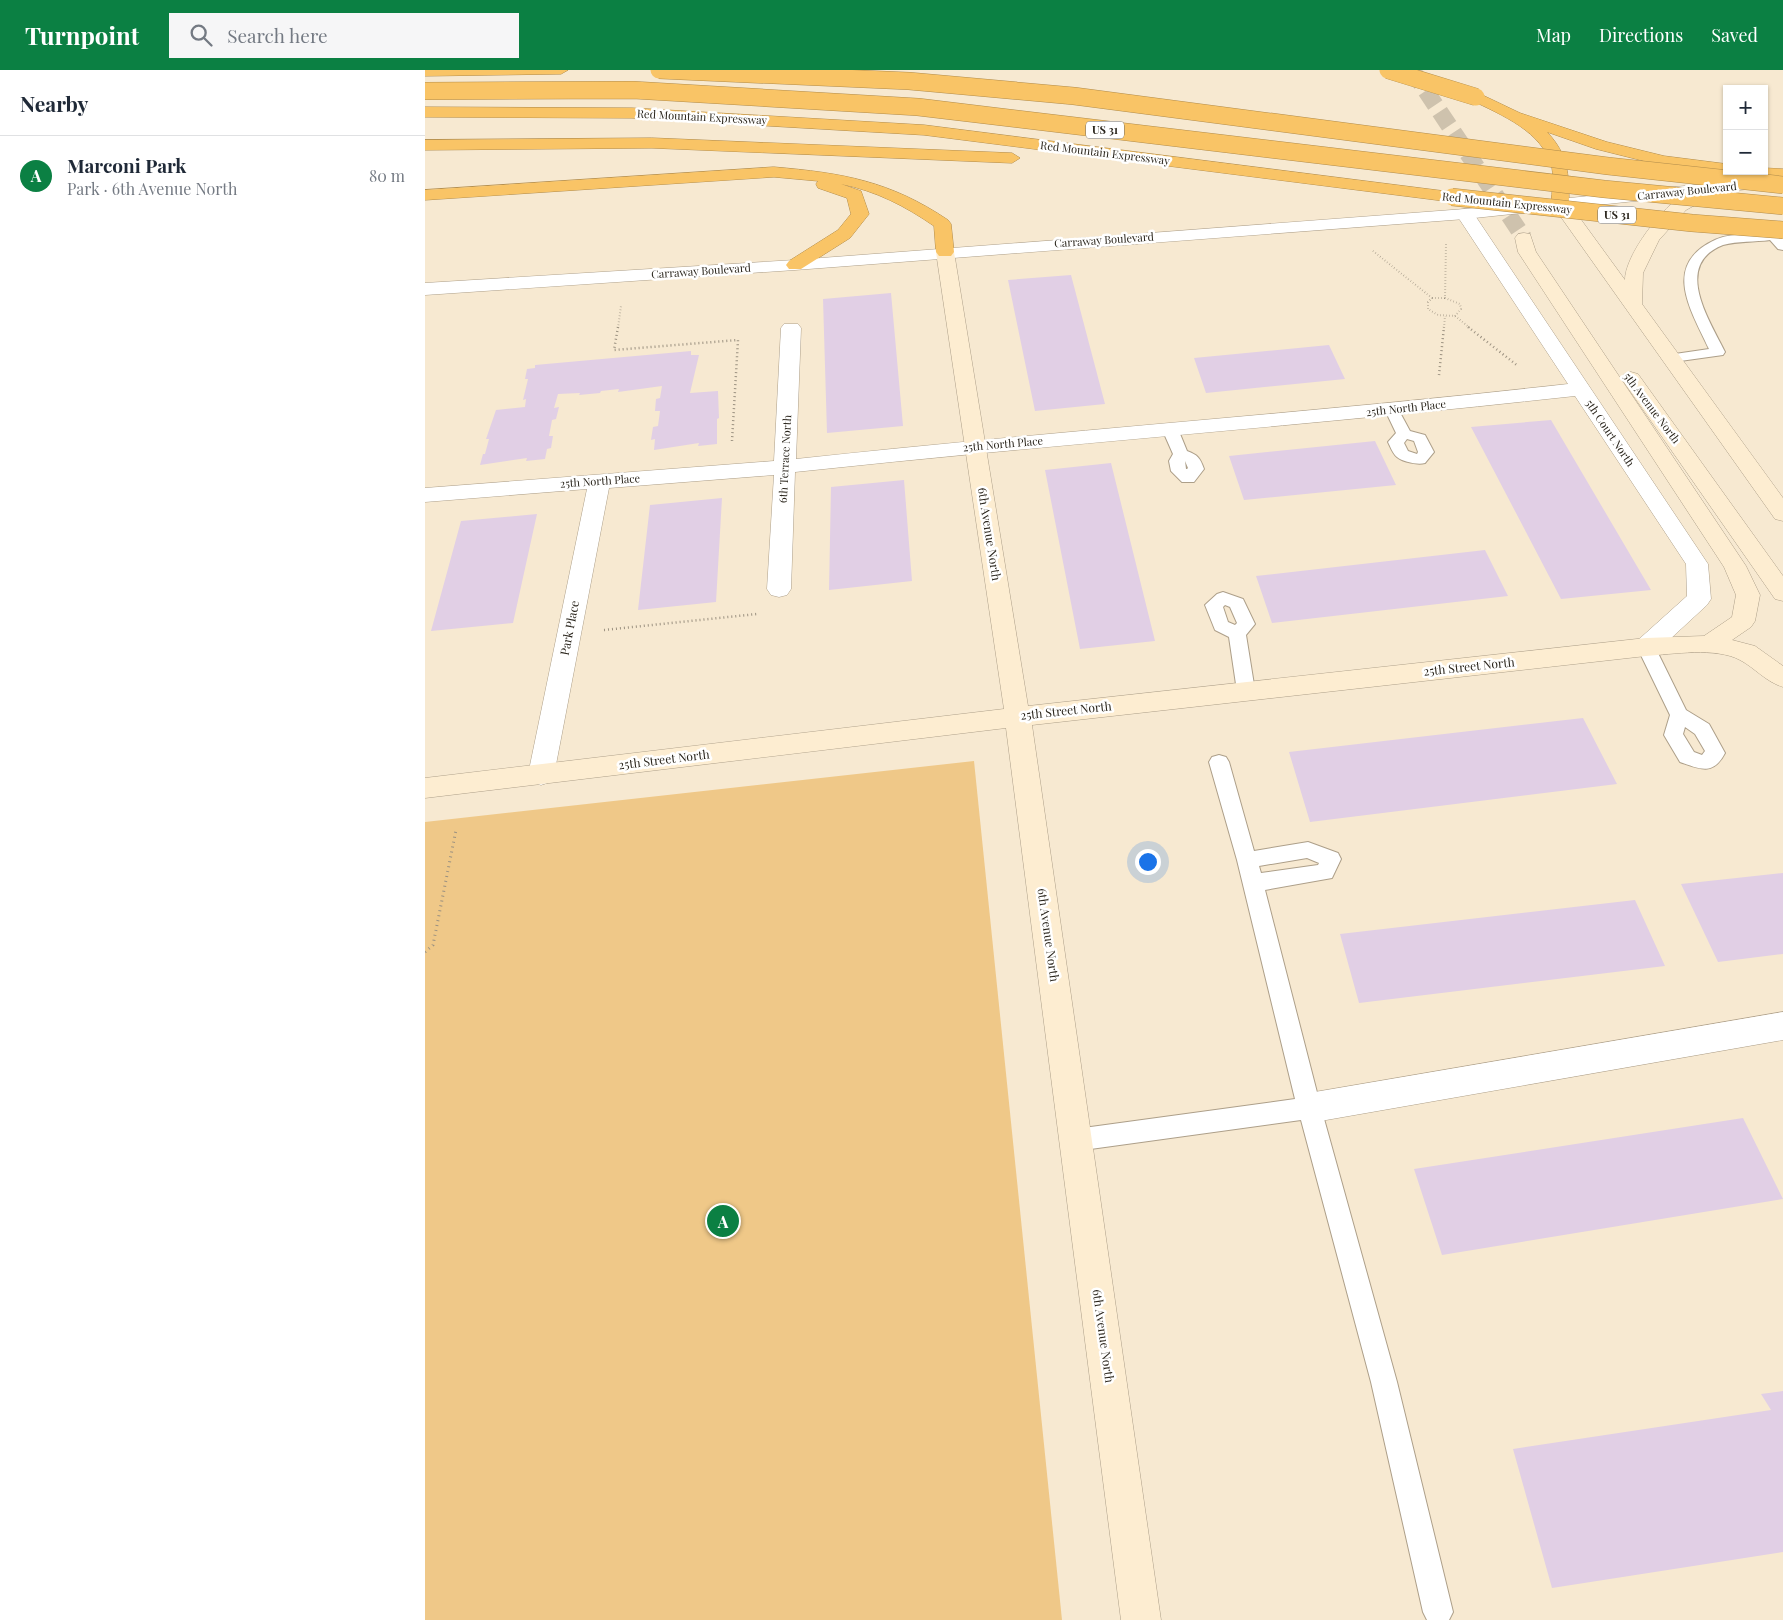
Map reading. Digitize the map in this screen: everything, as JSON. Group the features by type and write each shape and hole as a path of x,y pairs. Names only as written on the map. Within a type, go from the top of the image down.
{"highway":[{"path":"425,72 561,70"},
{"path":"659,70 766,73 909,81 1074,96 1608,166 1783,183"},
{"path":"1388,70 1476,97 1517,117 1619,150 1664,161 1723,168"},
{"name":"Red Mountain Expressway","path":"425,91 633,90 918,107 1604,189 1783,206"},
{"name":"Red Mountain Expressway","path":"425,112 632,113 924,130 1452,197 1778,233"},
{"path":"1517,117 1547,142 1552,150 1560,167 1560,203"},
{"path":"425,145 652,143 1065,160 1452,197"},
{"path":"431,195 774,172 830,176 861,182 915,204 942,224 945,252"},
{"path":"774,172 816,180 855,195 859,214 844,234 795,264"},
{"path":"1768,173 1783,174"}],"main road":[{"path":"1634,303 1635,273 1651,238 1680,206 1713,188"},
{"path":"1560,203 1634,303 1783,514"},
{"name":"5th Avenue North","path":"1709,644 1743,621 1748,594 1738,573 1527,252 1524,238 1658,414 1783,593"},
{"name":"6th Avenue North","path":"945,252 1018,716 1141,1620"},
{"name":"25th Street North","path":"425,788 1018,716 1646,647 1709,644 1746,652 1783,678"}],"street":[{"name":"Carraway Boulevard","path":"425,289 795,264 1465,214 1713,188 1783,183"},
{"name":"5th Court North","path":"1465,214 1697,564 1699,599 1646,647"},
{"name":"6th Terrace North","path":"779,590 791,328"},
{"name":"25th North Place","path":"425,495 784,467 975,446 1392,410 1581,389"},
{"name":"Park Place","path":"541,775 599,481"},
{"path":"1309,1108 1783,1026"}],"lane":[{"path":"1673,358 1718,352 1693,301 1689,275 1697,258 1721,242 1778,233 1783,246"},
{"path":"1392,410 1404,434"},
{"path":"1170,429 1181,454"},
{"path":"1237,634 1246,691"},
{"path":"1646,647 1679,715"},
{"path":"1219,762 1253,883 1309,1108 1384,1382 1438,1612"},
{"path":"1247,860 1308,850 1331,859 1325,872 1253,883"},
{"path":"1076,1140 1309,1108"}],"path":[{"path":"1445,298 1446,242"},
{"path":"1370,248 1432,298"},
{"path":"1455,316 1461,309 1460,304 1445,298 1432,298 1427,302 1428,309 1445,316 1455,316 1524,371"},
{"path":"621,306 614,350 738,340 731,449"},
{"path":"1439,375 1445,316"},
{"path":"569,634 775,612 779,590"},
{"path":"425,952 433,945 457,830"}],"shaded area":[{"path":"974,761 1062,1620 425,1620 425,822"}],"building":[{"path":"1071,275 1105,404 1035,411 1008,280"},
{"path":"891,293 903,426 827,433 823,299"},
{"path":"1329,345 1345,379 1206,393 1194,358"},
{"path":"691,351 691,355 699,355 690,393 718,391 719,418 717,419 717,444 698,446 699,443 654,450 655,439 651,440 653,427 658,426 660,411 655,411 656,399 660,398 662,386 618,392 619,389 579,395 580,393 558,394 554,408 559,407 556,419 552,420 549,436 553,436 551,448 547,449 545,459 526,461 527,458 480,465 483,454 485,454 489,439 486,439 496,410 525,407 526,399 523,400 528,379 525,379 527,369 535,368 535,365"},
{"path":"1551,420 1651,590 1561,599 1471,427"},
{"path":"1375,441 1396,485 1244,500 1229,456"},
{"path":"1111,463 1155,641 1080,649 1045,470"},
{"path":"904,480 912,581 829,590 831,487"},
{"path":"722,498 716,602 638,610 650,505"},
{"path":"537,514 513,623 431,631 461,521"},
{"path":"1485,550 1508,596 1272,623 1256,576"},
{"path":"1583,718 1617,784 1310,822 1289,752"},
{"path":"1783,873 1783,954 1718,962 1681,884"},
{"path":"1635,900 1665,966 1359,1003 1340,934"},
{"path":"1743,1118 1783,1199 1442,1255 1414,1169"},
{"path":"1783,1391 1783,1552 1552,1588 1513,1449 1771,1410 1761,1394"}],"tunnel":[{"path":"1412,70 1524,238"}],"place":[{"name":"Marconi Park","path":"723,1221"}]}
